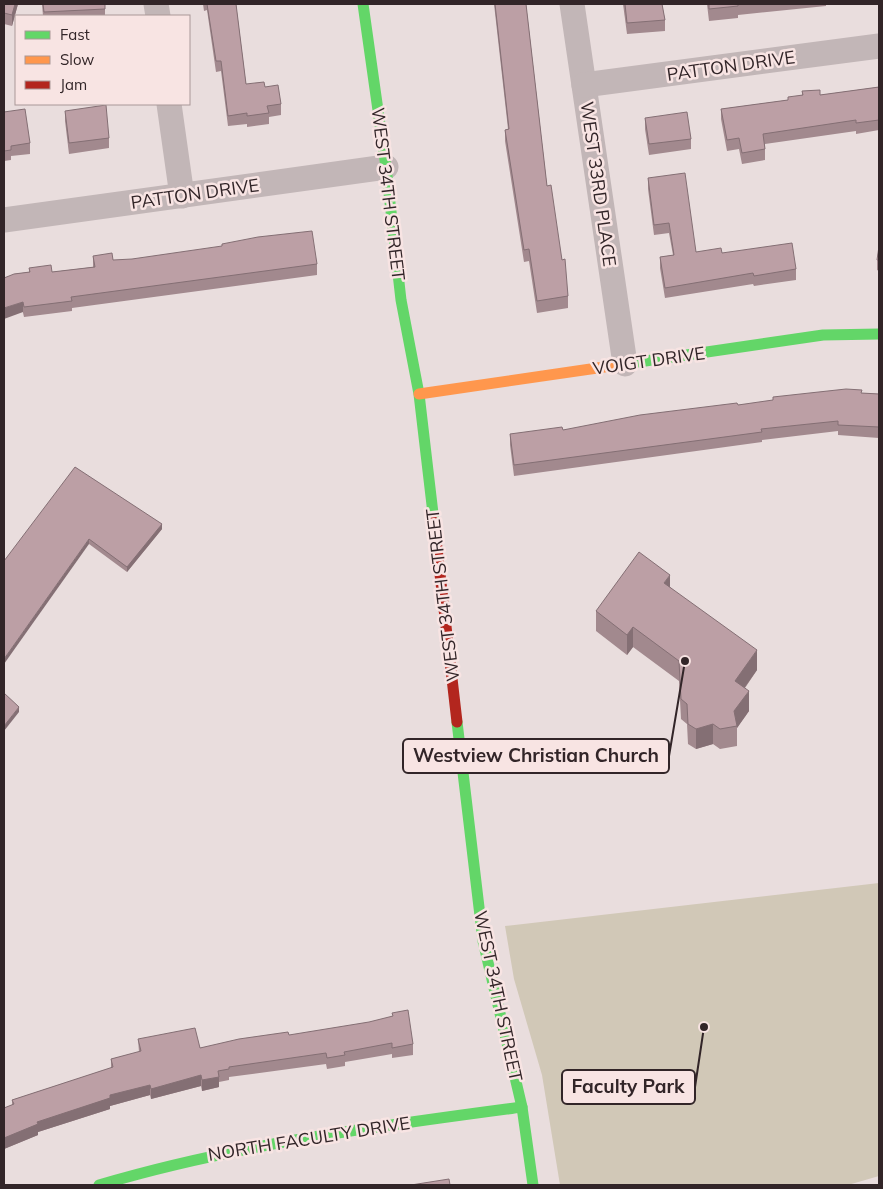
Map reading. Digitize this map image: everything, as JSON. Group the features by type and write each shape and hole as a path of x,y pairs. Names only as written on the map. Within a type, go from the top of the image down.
{"street":[{"name":"WEST 34TH STREET","path":"363,4 386,167 402,300 419,394 484,941 522,1107 533,1185"},
{"name":"WEST 33RD PLACE","path":"572,4 625,364"},
{"name":"PATTON DRIVE","path":"584,85 879,46"},
{"path":"170,105 182,196"},
{"name":"PATTON DRIVE","path":"4,220 386,167"},
{"name":"VOIGT DRIVE","path":"419,394 823,335 879,334"},
{"name":"NORTH FACULTY DRIVE","path":"99,1185 179,1161 243,1147 522,1107"}],"shaded area":[{"path":"879,883 879,1176 848,1185 560,1185 542,1075 514,979 505,926"}],"building":[{"path":"4,4 15,4 12,15 4,13"},
{"path":"43,4 105,4 105,9 44,12"},
{"path":"207,4 236,4 246,84 264,82 265,87 278,85 281,104 267,106 269,113 247,116 247,113 228,116 221,61 216,61"},
{"path":"495,4 526,4 547,186 551,185 562,260 565,259 568,296 537,301 529,249 524,250 505,130 509,129"},
{"path":"625,4 662,4 665,20 627,23"},
{"path":"709,4 738,4 738,6 709,9"},
{"path":"879,87 879,120 856,123 856,120 763,134 765,149 742,153 739,138 727,140 721,109 788,100 788,97 803,95 802,91 820,90 820,95"},
{"path":"106,105 109,138 69,143 65,111"},
{"path":"25,109 30,143 11,146 11,150 4,151 4,112"},
{"path":"687,112 691,139 649,144 645,118"},
{"path":"685,173 696,252 721,248 722,253 792,243 796,269 754,276 753,273 665,288 660,257 674,255 669,223 654,225 648,178"},
{"path":"312,231 317,264 71,297 72,301 24,307 23,302 4,308 4,278 14,274 30,272 29,268 51,265 52,272 95,267 93,256 112,253 113,260 132,259 222,246 222,244 258,237"},
{"path":"846,389 862,390 861,393 879,394 879,427 838,425 838,421 761,429 762,432 514,465 510,434 562,427 563,430 640,415 737,403 738,405 773,400 773,397"},
{"path":"75,467 162,524 127,567 89,539 4,659 4,561"},
{"path":"639,552 670,575 664,583 757,650 735,681 749,691 734,711 737,726 720,729 713,724 696,729 688,724 687,704 681,699 679,661 633,627 627,635 596,611"},
{"path":"4,693 19,707 4,726"},
{"path":"408,1010 413,1044 392,1048 392,1043 344,1052 345,1055 327,1058 326,1053 229,1067 229,1069 218,1071 219,1077 202,1080 201,1075 151,1089 150,1085 110,1095 110,1098 37,1122 38,1124 4,1138 4,1108 14,1104 12,1100 113,1067 111,1059 141,1051 138,1039 195,1028 200,1048 239,1039 288,1032 289,1035 369,1022 393,1016 392,1013"},
{"path":"449,1179 450,1185 411,1185"}],"traffic: fast":[{"path":"363,4 386,167 401,300 419,394 434,522"},
{"path":"618,365 823,335 879,334"},
{"path":"457,722 483,941 522,1107 533,1185"},
{"path":"99,1185 203,1158 256,1147 415,1121 522,1107"}],"traffic: slow":[{"path":"419,394 618,365"}],"traffic: jam":[{"path":"434,522 457,722"}],"place":[{"name":"Westview Christian Church","path":"685,661"},
{"name":"Faculty Park","path":"704,1027"}]}
